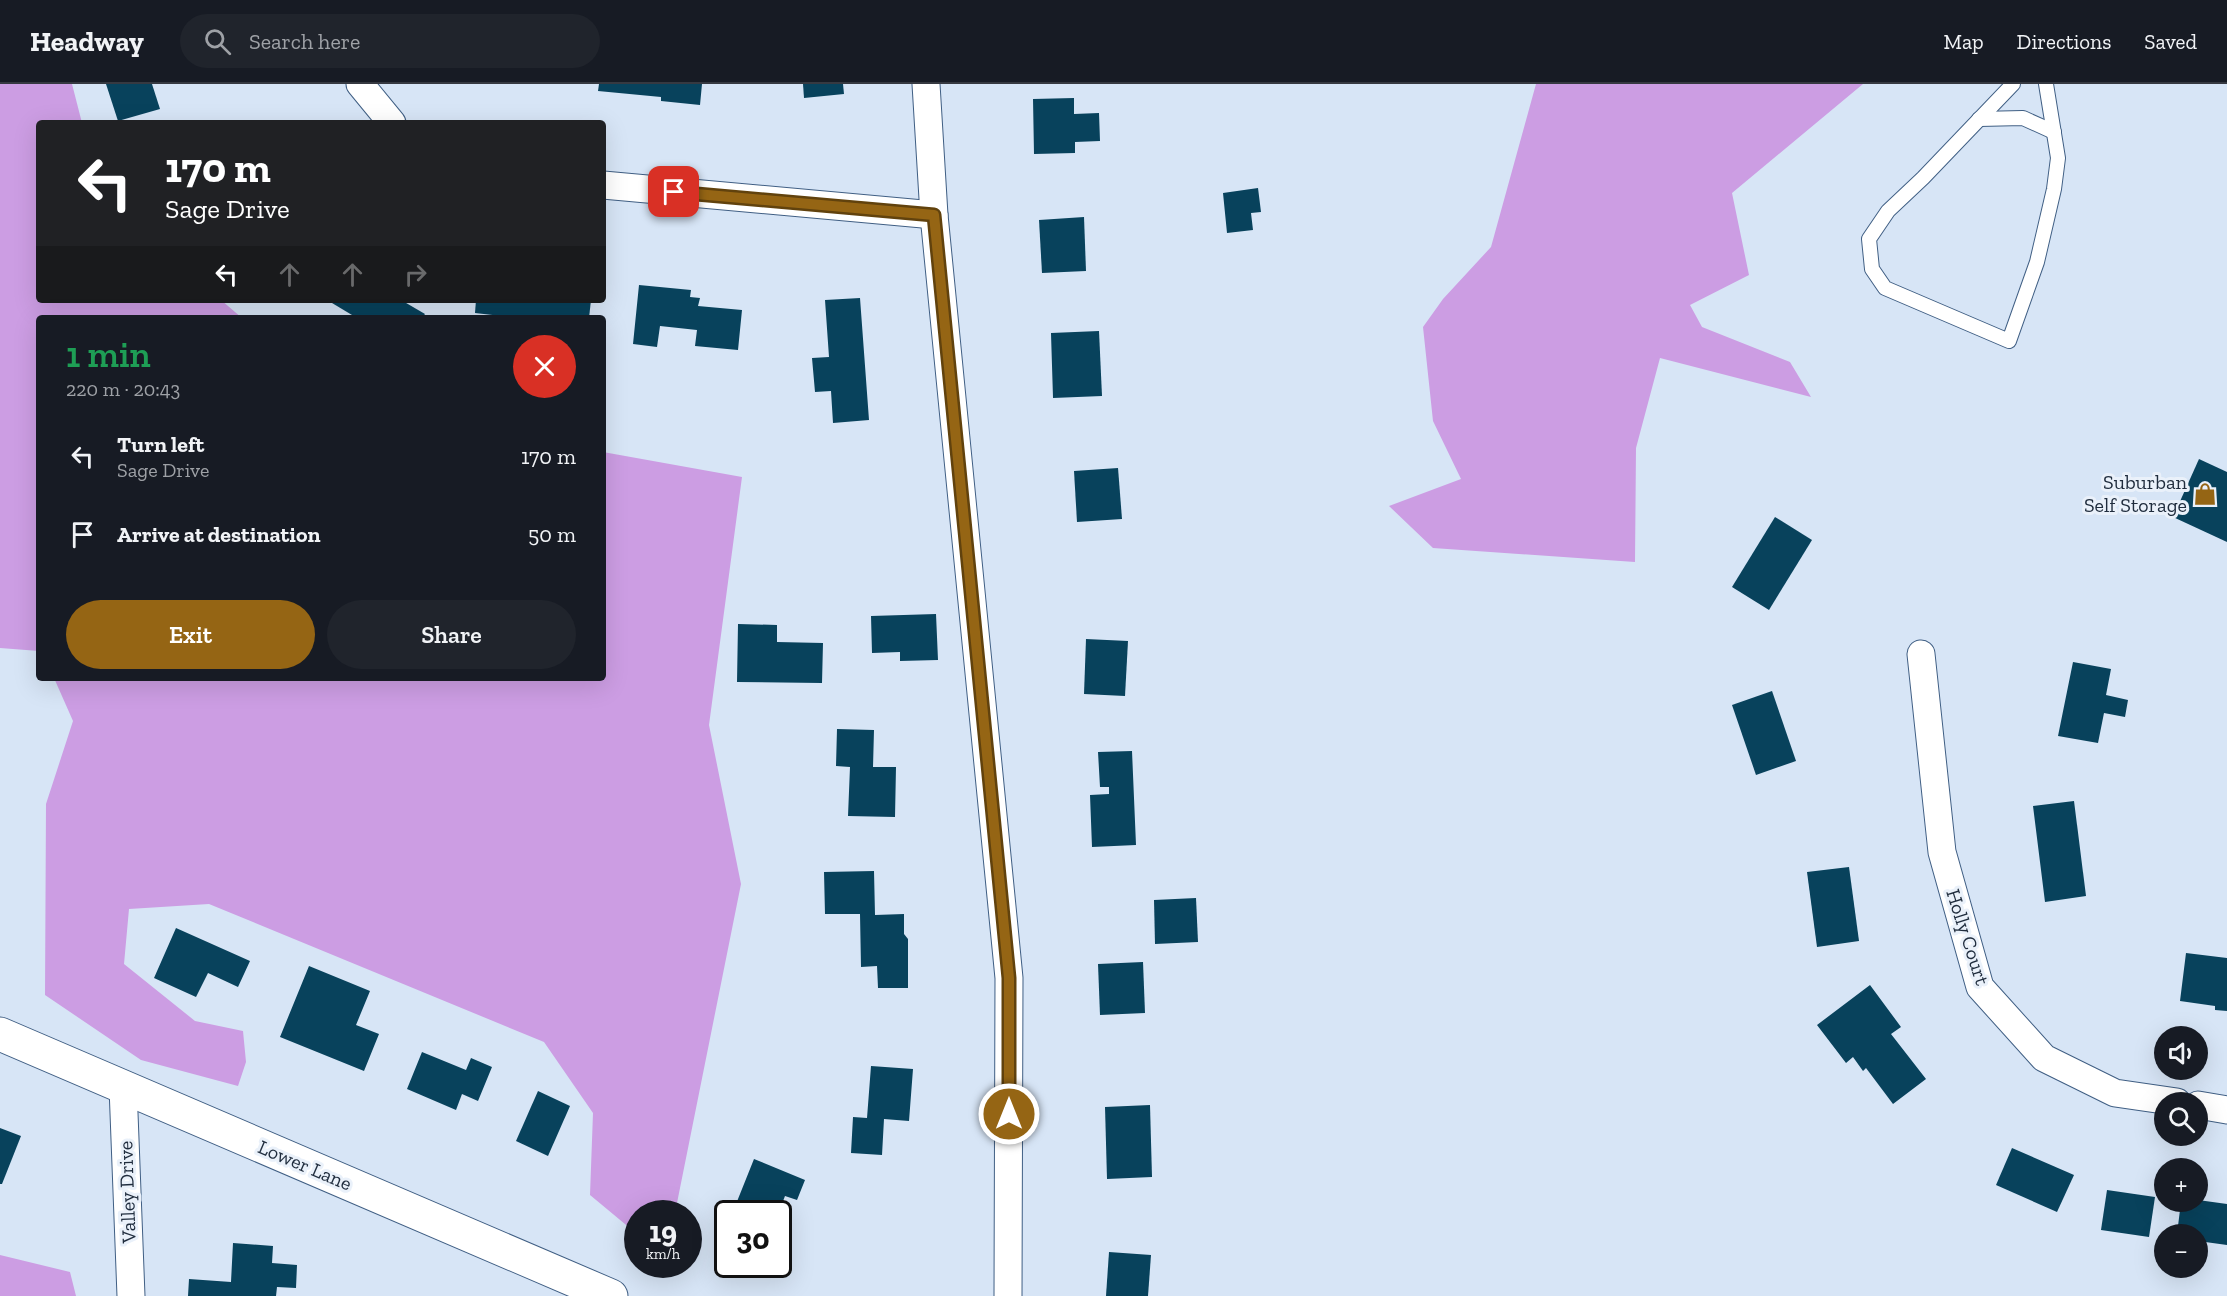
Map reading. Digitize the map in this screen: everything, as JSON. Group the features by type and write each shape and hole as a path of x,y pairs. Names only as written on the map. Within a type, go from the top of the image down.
{"street":[{"path":"360,84 390,120"},
{"path":"926,84 934,215 1009,978 1008,1296"},
{"path":"606,185 934,215"},
{"name":"Holly Court","path":"1921,654 1942,852 1980,987 2044,1058 2115,1093 2154,1099"},
{"name":"Lower Lane","path":"0,1034 611,1296"},
{"name":"Valley Drive","path":"123,1087 131,1296"},
{"path":"2208,1107 2227,1110"}],"lane":[{"path":"2013,84 1888,211 1869,238 1872,269 1885,288 2009,341 2037,262 2054,189 2058,158 2046,84"},
{"path":"1979,119 2022,118 2054,132"}],"shaded area":[{"path":"0,84 72,84 81,120 36,120 36,303 224,303 238,315 36,315 36,651 0,648"},
{"path":"1536,84 1863,84 1732,193 1749,275 1690,305 1702,327 1790,362 1811,397 1660,358 1636,448 1635,562 1433,548 1389,506 1461,479 1433,421 1423,327 1443,299 1491,247"},
{"path":"606,453 742,477 709,725 741,884 678,1200 624,1200 624,1223 590,1195 593,1113 544,1042 209,904 129,909 124,964 195,1021 243,1031 246,1062 238,1086 141,1060 45,995 46,804 73,721 55,681 606,681"},
{"path":"0,1255 70,1272 76,1296 0,1296"}],"building":[{"path":"106,84 152,84 160,109 118,120"},
{"path":"599,84 702,84 700,105 661,101 661,97 598,91"},
{"path":"803,84 843,84 844,94 804,98"},
{"path":"1074,98 1074,114 1099,113 1100,141 1075,142 1075,153 1034,154 1033,99"},
{"path":"1258,188 1261,212 1251,213 1253,230 1227,233 1223,193"},
{"path":"1084,217 1086,271 1042,273 1039,220"},
{"path":"639,285 691,290 690,297 700,298 698,306 742,310 738,350 695,346 697,330 660,326 657,347 633,344"},
{"path":"860,298 869,420 833,423 831,391 815,392 812,358 829,357 825,300"},
{"path":"332,303 406,303 425,314 424,315 352,315"},
{"path":"476,303 591,303 589,315 475,313"},
{"path":"1099,331 1102,396 1053,398 1051,333"},
{"name":"Suburban Self Storage","path":"2199,459 2227,472 2227,542 2173,517"},
{"path":"1118,468 1122,519 1077,522 1074,471"},
{"path":"1775,517 1812,540 1769,610 1732,587"},
{"path":"936,614 938,660 900,661 900,652 872,653 871,616"},
{"path":"738,624 777,625 777,642 823,643 822,683 737,682"},
{"path":"1086,639 1128,641 1125,696 1084,694"},
{"path":"2073,662 2111,669 2106,695 2128,700 2125,717 2104,713 2098,743 2058,736"},
{"path":"1772,691 1796,761 1756,775 1732,705"},
{"path":"837,729 874,730 873,767 896,767 895,817 848,816 850,767 836,766"},
{"path":"1132,751 1136,845 1092,847 1090,795 1109,794 1109,787 1100,787 1098,752"},
{"path":"2074,801 2086,896 2045,902 2033,806"},
{"path":"1849,867 1859,941 1817,947 1807,872"},
{"path":"874,871 875,915 904,914 904,934 908,939 908,988 878,988 877,966 861,967 860,914 825,914 824,872"},
{"path":"1196,898 1198,942 1155,944 1154,900"},
{"path":"176,928 250,961 238,987 208,973 196,997 154,978"},
{"path":"2186,953 2227,958 2227,1011 2215,1010 2215,1006 2180,1001"},
{"path":"1143,962 1145,1013 1100,1015 1098,964"},
{"path":"309,966 370,991 356,1025 379,1034 364,1071 280,1037"},
{"path":"1870,985 1901,1027 1891,1034 1926,1079 1893,1104 1866,1068 1863,1071 1853,1057 1846,1063 1817,1025"},
{"path":"422,1052 466,1070 471,1058 492,1067 478,1101 462,1094 456,1110 407,1089"},
{"path":"871,1066 913,1069 909,1121 884,1119 882,1155 851,1153 853,1117 867,1118"},
{"path":"538,1091 570,1106 548,1156 516,1141"},
{"path":"1150,1105 1152,1177 1107,1179 1105,1107"},
{"path":"0,1128 21,1136 2,1184 0,1184"},
{"path":"2012,1148 2074,1175 2057,1212 1996,1185"},
{"path":"754,1159 805,1180 797,1200 785,1196 783,1200 738,1200"},
{"path":"2107,1190 2154,1197 2149,1237 2101,1230"},
{"path":"2208,1201 2227,1204 2227,1245 2208,1242 2208,1224 2178,1224 2180,1212 2208,1212"},
{"path":"233,1243 273,1246 272,1263 297,1265 296,1288 277,1287 276,1296 188,1296 189,1279 231,1282"},
{"path":"1109,1252 1151,1255 1148,1296 1106,1296"}],"place":[{"name":"Suburban Self Storage","path":"2205,494"}],"route":[{"path":"674,192 934,215 1009,978 1009,1114"}]}
